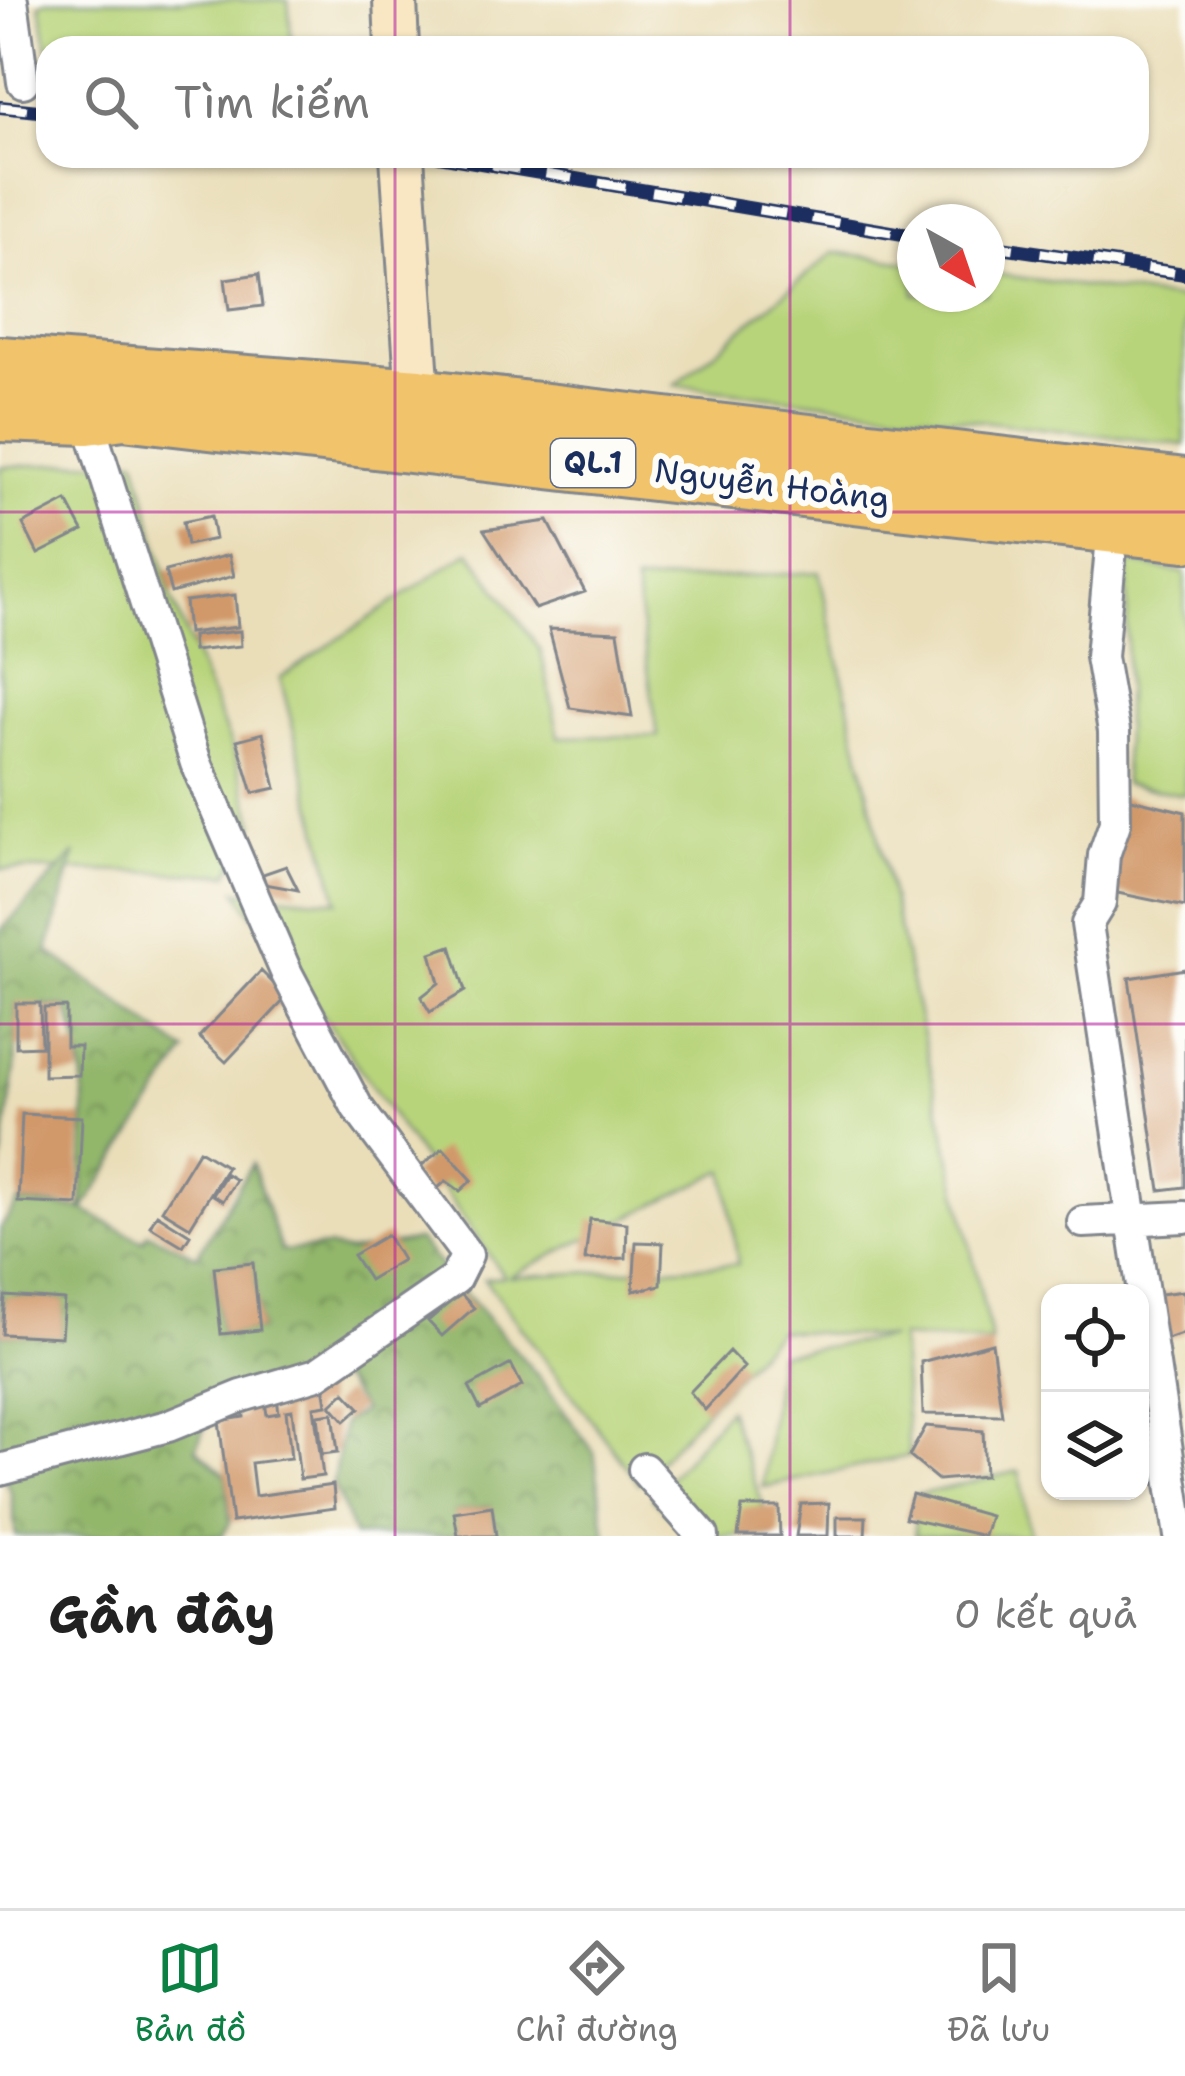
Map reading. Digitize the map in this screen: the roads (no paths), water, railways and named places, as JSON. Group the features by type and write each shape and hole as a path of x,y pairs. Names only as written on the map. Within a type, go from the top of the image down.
{"highway":[{"name":"Nguyễn Hoàng","path":"0,364 418,396 1185,487"},
{"name":"Nguyễn Hoàng","path":"0,414 146,414 1185,534"}],"street":[{"path":"12,0 23,82"},
{"path":"395,0 396,36"},
{"path":"403,168 418,396"},
{"path":"0,1470 168,1426 242,1396 317,1374 455,1280 467,1256 357,1108 287,974 190,748 87,417"},
{"path":"1113,526 1101,657 1114,731 1114,823 1104,855 1100,903 1087,924 1180,1536"},
{"path":"1083,1222 1185,1217"},
{"path":"644,1469 703,1536"}],"railway":[{"path":"0,107 36,111"},
{"path":"510,168 897,233"},
{"path":"1005,248 1185,274"}]}
